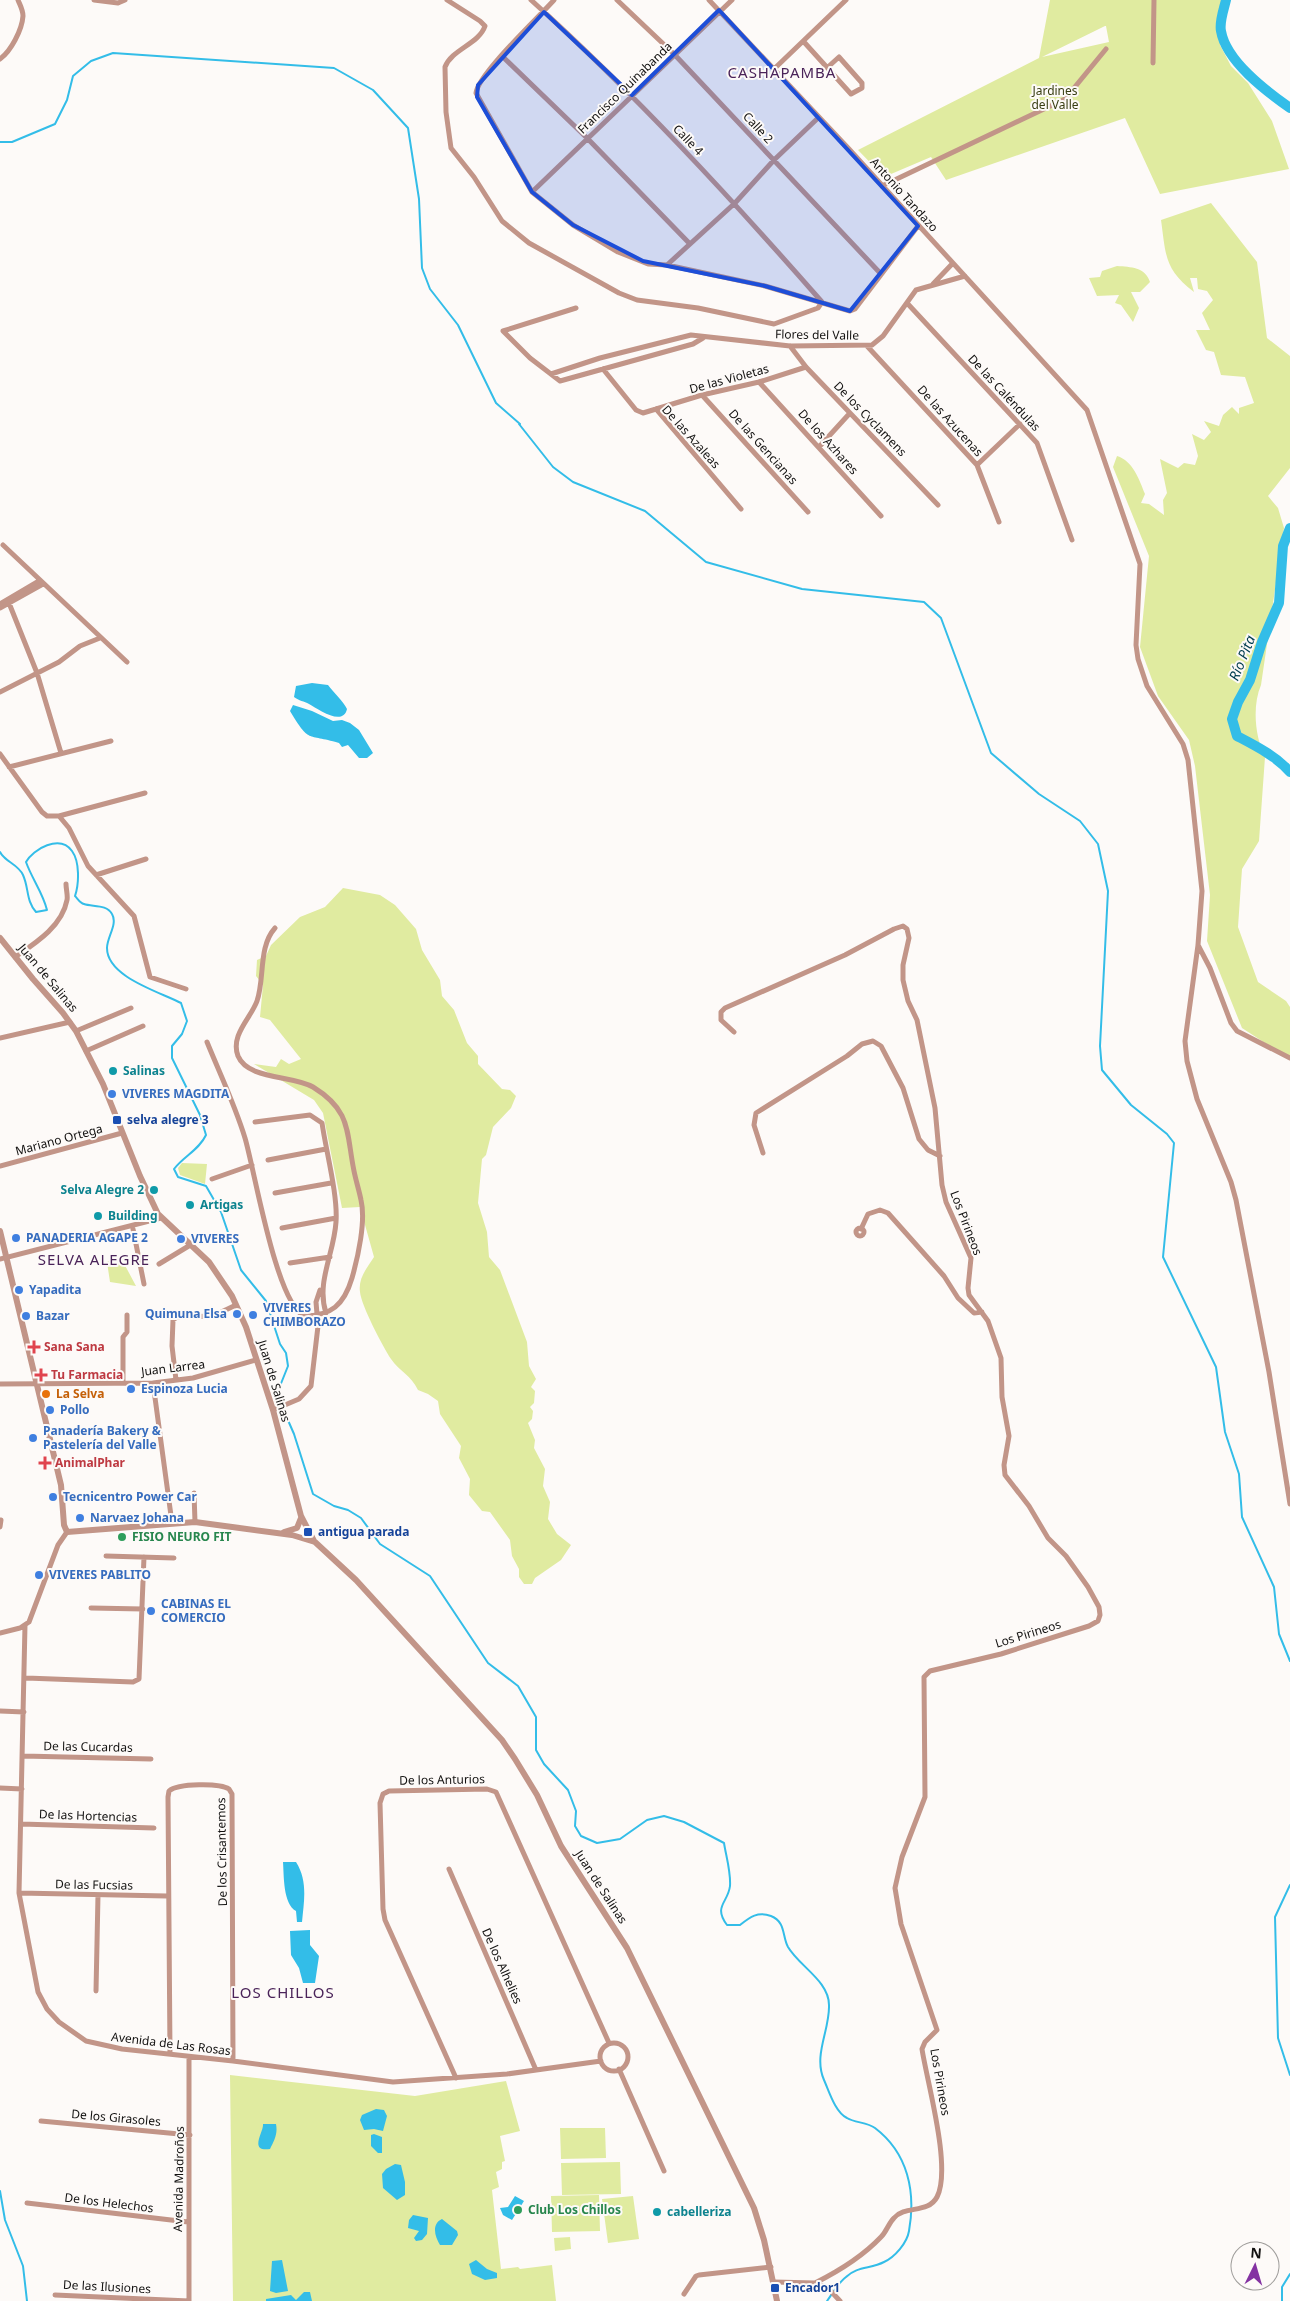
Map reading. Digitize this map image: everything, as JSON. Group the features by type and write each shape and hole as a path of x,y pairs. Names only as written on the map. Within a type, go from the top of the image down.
{"street":[{"path":"0,59 7,54 20,26 23,10 18,0"},
{"path":"94,0 118,3 125,0"},
{"path":"447,0 480,21 484,26 483,32 447,61 445,67 446,112 451,148 474,177 495,211 510,229 529,242 619,293 637,300 698,308 774,324 811,312 818,308 822,302"},
{"name":"Calle 4","path":"531,0 632,95 735,203 822,302"},
{"path":"554,0 502,56 478,85 476,93 532,192 573,225 618,252 648,264 667,265 765,286 822,302 846,311 855,309 918,226"},
{"name":"Calle 2","path":"617,0 674,54 881,274"},
{"name":"Antonio Tandazo","path":"709,0 1083,405 1096,435 1140,564 1136,645 1138,659 1147,686 1183,744 1188,760 1202,891 1198,945 1186,1041 1187,1061 1197,1099 1231,1182 1237,1207 1269,1372 1290,1504"},
{"name":"Francisco Quinabanda","path":"532,192 732,0"},
{"path":"774,69 846,0"},
{"path":"1154,0 1154,63"},
{"path":"804,42 851,94 862,88 862,83 839,57 828,67"},
{"path":"882,186 1065,99 1106,49"},
{"path":"502,56 587,138 690,244"},
{"path":"667,265 735,203 774,160 818,118"},
{"name":"Flores del Valle","path":"933,285 953,264"},
{"name":"Flores del Valle","path":"551,374 600,358 691,335 703,338 790,346 867,346 876,343 883,336 916,290 964,276"},
{"name":"De las Caléndulas","path":"907,302 1038,445 1072,540"},
{"path":"551,374 525,353 503,331 576,308"},
{"name":"Flores del Valle","path":"551,374 561,381 693,344 703,338"},
{"name":"De los Cyclamens","path":"790,346 806,367 938,505"},
{"name":"De las Azucenas","path":"867,346 976,465 999,522"},
{"name":"De las Violetas","path":"656,409 759,382 806,367"},
{"name":"De las Azaleas","path":"603,369 638,412 643,413 656,409 741,509"},
{"name":"De los Azhares","path":"759,382 881,516"},
{"name":"De las Gencianas","path":"702,396 808,512"},
{"path":"819,447 850,413"},
{"path":"976,465 1020,424"},
{"path":"3,545 41,583 128,662"},
{"path":"0,608 41,583"},
{"path":"0,604 41,583"},
{"path":"9,603 37,673 61,753"},
{"path":"0,692 59,662 80,646 100,638"},
{"path":"9,767 111,741"},
{"path":"0,754 42,812 47,816 59,816 144,793"},
{"path":"59,816 67,824 84,858 96,875 134,916 150,977 186,989"},
{"path":"96,875 146,859"},
{"path":"14,957 46,936 60,916 67,900 66,884"},
{"name":"Los Pirineos","path":"734,1032 721,1020 721,1012 725,1008 845,955 894,929 905,927 909,938 903,965 903,980 908,1001 917,1020 935,1108 940,1173 946,1202 971,1258 969,1295 988,1322 1001,1358 1002,1397 1008,1436 1004,1465 1007,1479 1024,1499 1048,1538 1066,1556 1088,1587 1099,1607 1100,1615 1098,1621 1089,1626 1001,1654 930,1671 924,1677 925,1797 902,1856 895,1888 901,1924 937,2030 925,2042 922,2049 936,2114 941,2159 937,2196 930,2204 895,2216 887,2230 855,2259 815,2282"},
{"path":"208,1042 244,1136 272,1253 293,1307 304,1316 318,1316 326,1313 339,1304 348,1288 362,1221 361,1200 353,1169 346,1122 330,1099 313,1087 300,1081 256,1071 242,1062 237,1051 241,1028 250,1016 258,999 268,940 274,928"},
{"name":"Juan de Salinas","path":"0,938 76,1031 102,1084 140,1176 161,1218 192,1244 214,1268 236,1305 272,1410 300,1516 315,1542 356,1580 502,1740 532,1785 564,1850 627,1948 703,2100 754,2208 774,2282 777,2301"},
{"path":"1198,945 1210,968 1226,1015 1237,1031 1290,1058"},
{"path":"76,1031 131,1008"},
{"path":"0,1038 70,1022"},
{"path":"86,1051 144,1026"},
{"path":"763,1153 754,1125 756,1114 847,1056 862,1044 872,1041 881,1046 903,1088 919,1139 928,1150 940,1156"},
{"path":"255,1122 310,1115 322,1123 336,1218 330,1256 316,1302 318,1316 312,1382 309,1390 293,1402 272,1410"},
{"name":"Mariano Ortega","path":"0,1166 122,1133"},
{"path":"268,1160 326,1149"},
{"path":"212,1179 252,1166"},
{"path":"275,1193 331,1183"},
{"path":"861,1228 868,1214 880,1210 888,1213 944,1276 958,1298 974,1313 982,1312"},
{"path":"3,1259 161,1218"},
{"path":"282,1228 336,1218"},
{"path":"133,1229 144,1284"},
{"path":"0,1232 3,1259 36,1382 61,1486 64,1524 68,1532 58,1545 31,1619 25,1625 0,1633"},
{"path":"159,1264 192,1244"},
{"path":"290,1263 330,1256"},
{"path":"322,1287 326,1313"},
{"path":"176,1380 172,1346 173,1320 177,1317 213,1316 236,1305"},
{"path":"122,1383 123,1337 127,1332 127,1315"},
{"name":"Juan Larrea","path":"0,1384 36,1382 153,1383 203,1376 256,1360"},
{"path":"153,1383 172,1523"},
{"path":"194,1493 195,1522"},
{"path":"277,1533 297,1528 300,1524 300,1516"},
{"path":"0,1527 1,1520"},
{"name":"Juan de Salinas","path":"68,1532 195,1522 298,1536 315,1542"},
{"path":"106,1556 174,1558"},
{"path":"26,1678 137,1681 140,1677 144,1557"},
{"path":"91,1608 143,1609"},
{"name":"Avenida de Las Rosas","path":"25,1625 26,1678 19,1893 38,1992 47,2009 59,2022 86,2041 122,2050 233,2061 393,2082 536,2070 601,2061"},
{"path":"0,1711 24,1712"},
{"name":"De las Cucardas","path":"23,1756 152,1759"},
{"name":"De los Crisantemos","path":"170,2054 167,1896 169,1791 180,1786 227,1787 232,1794 233,2061"},
{"path":"0,1788 22,1789"},
{"name":"De los Anturios","path":"456,2078 383,1915 380,1803 383,1794 389,1791 487,1789 496,1792 609,2044"},
{"name":"De las Hortencias","path":"21,1824 154,1828"},
{"name":"De los Alhelies","path":"449,1869 536,2070"},
{"name":"De las Fucsias","path":"19,1893 167,1896"},
{"path":"96,1991 98,1895"},
{"path":"609,2044 621,2044 628,2053 627,2061 619,2069 610,2070 601,2061 601,2050 609,2044"},
{"name":"Avenida Madroños","path":"189,2058 189,2301"},
{"path":"619,2069 664,2171"},
{"name":"De los Girasoles","path":"41,2121 190,2135"},
{"name":"De los Helechos","path":"27,2203 188,2222"},
{"path":"684,2294 696,2276 699,2275 770,2267"},
{"path":"774,2282 815,2282 827,2287 840,2301"},
{"name":"De las Ilusiones","path":"55,2295 189,2301"}],"highlighted area":[{"path":"719,10 918,226 850,311 765,286 643,261 573,225 532,192 477,97 478,85 544,12 632,95"}],"green space":[{"name":"Jardines del Valle","path":"1050,0 1222,0 1219,16 1220,45 1231,66 1248,83 1272,121 1289,169 1160,194 1125,118 946,180 931,157 884,177 858,150 1039,58","holes":["1105,26 1109,42 1042,57"]},
{"path":"1211,203 1257,262 1267,338 1290,356 1290,468 1268,496 1278,508 1284,528 1261,685 1256,702 1257,731 1265,757 1259,841 1242,869 1238,927 1258,982 1286,1001 1290,1007 1290,1059 1242,1028 1207,941 1210,895 1195,766 1189,740 1158,696 1140,647 1149,556 1113,467 1117,456 1123,458 1135,471 1145,494 1141,503 1149,504 1164,515 1163,500 1167,493 1160,459 1178,468 1184,463 1195,465 1198,456 1192,434 1204,440 1211,432 1204,421 1219,426 1223,415 1232,407 1239,414 1239,408 1254,403 1245,377 1221,375 1214,352 1206,350 1196,330 1210,330 1202,313 1213,300 1207,291 1198,289 1197,278 1190,278 1194,292 1184,284 1172,268 1166,252 1161,220"},
{"path":"1117,266 1137,269 1145,273 1150,282 1140,292 1131,292 1139,308 1133,322 1121,305 1115,303 1119,295 1097,296 1089,278 1100,277 1102,271"},
{"path":"343,888 380,895 395,905 416,929 422,950 440,980 442,996 454,1010 467,1043 478,1056 478,1064 502,1089 510,1090 516,1096 511,1108 493,1127 486,1155 482,1159 478,1203 487,1232 489,1257 500,1270 527,1342 529,1366 536,1379 531,1387 535,1391 534,1403 530,1407 533,1411 532,1419 528,1423 535,1440 534,1448 545,1469 543,1486 550,1502 548,1519 557,1534 571,1545 561,1560 535,1578 532,1584 524,1584 519,1577 519,1569 512,1556 510,1540 490,1512 482,1511 469,1495 470,1479 459,1458 461,1446 440,1414 438,1401 418,1390 394,1363 368,1316 361,1298 360,1282 374,1257 360,1207 342,1208 323,1113 314,1100 254,1064 276,1067 281,1059 289,1064 301,1059 270,1020 260,1017 263,985 256,976 257,960 266,956 271,945 300,917 325,907"},
{"path":"182,1163 207,1164 205,1184 180,1175 178,1168"},
{"path":"120,1256 136,1286 110,1282 107,1262"},
{"path":"230,2075 415,2096 506,2081 520,2131 500,2136 505,2161 502,2162 502,2169 496,2172 499,2187 492,2190 501,2269 552,2265 556,2301 233,2301"},
{"path":"560,2128 605,2128 606,2158 561,2159"},
{"path":"620,2162 621,2194 562,2195 561,2163"},
{"path":"599,2195 600,2231 552,2232 551,2196"},
{"path":"633,2196 639,2239 608,2243 602,2199"},
{"path":"570,2237 571,2249 555,2251 554,2238"}],"water":[{"path":"312,683 328,685 347,709 345,714 341,717 336,717 324,713 294,697 296,686"},
{"path":"293,705 333,721 342,720 350,723 359,730 373,753 367,758 359,758 348,745 342,747 339,743 310,736 301,729 290,711"},
{"path":"283,1862 296,1862 300,1869 304,1884 302,1922 297,1922 296,1911 286,1896"},
{"path":"310,1930 310,1945 319,1956 315,1983 303,1983 299,1968 291,1955 290,1931"},
{"path":"376,2109 384,2110 387,2116 383,2131 374,2129 364,2130 360,2120 362,2115"},
{"path":"263,2124 276,2124 276,2134 270,2149 263,2149 258,2145"},
{"path":"374,2134 382,2137 382,2153 378,2153 371,2146 371,2135"},
{"path":"395,2164 401,2165 405,2182 405,2195 397,2200 383,2188 382,2174 386,2169"},
{"path":"515,2196 524,2201 512,2220 503,2215 500,2208 508,2207"},
{"path":"413,2215 428,2218 427,2234 422,2240 416,2241 414,2238 419,2231 408,2228 409,2220"},
{"path":"442,2219 457,2231 458,2235 452,2245 440,2245 437,2238 435,2227"},
{"path":"282,2260 288,2291 276,2293 270,2291 272,2261"},
{"path":"476,2260 487,2269 497,2273 497,2278 485,2280 472,2274 469,2264"},
{"path":"304,2292 310,2292 312,2301 266,2301 266,2299 291,2295 296,2300"}],"waterway":[{"name":"Río Pita","path":"1226,0 1221,20 1224,42 1248,74 1290,108"},
{"path":"0,142 12,142 55,124 67,100 73,76 91,61 113,53 334,68 373,90 408,128 419,199 422,268 430,289 458,325 496,403 520,424"},
{"path":"519,424 553,467 573,482 645,511 706,562 802,589 924,602 941,618 991,753 1039,794 1080,821 1098,844 1108,891 1100,1046 1102,1070 1131,1105 1167,1134 1174,1143 1163,1257 1216,1367 1225,1432 1239,1474 1242,1517 1274,1587 1279,1634 1290,1661"},
{"name":"Río Pita","path":"1290,528 1283,546 1279,603 1262,642 1250,680 1238,702 1232,719 1237,736 1272,756 1290,772"},
{"path":"0,852 21,871 29,899 36,912 47,910 26,862 34,852 47,845 61,844 67,846 75,856 78,867 75,896 80,902 87,905 107,909 114,918 107,944 109,958 116,967 136,982 181,1003 187,1021 182,1034 172,1046 172,1058 200,1115 206,1135 199,1145 174,1169 178,1177 206,1186 221,1212 241,1270 266,1301 280,1344 286,1353 288,1366 280,1386 280,1402 294,1434 313,1494 361,1518 380,1544 430,1576 488,1663 518,1686 536,1717 536,1750 544,1764 568,1790 576,1811 575,1826 581,1836 597,1843 620,1839 647,1820 664,1816 684,1822 724,1843 730,1886 722,1905 721,1913 727,1925 740,1925 751,1917 762,1914 776,1919 781,1926 788,1947 824,1988 828,1996 829,2005 820,2061 824,2080 833,2101 843,2115 850,2120 875,2128 895,2149 907,2174 911,2202 909,2231 900,2249 884,2262 850,2273 840,2282 827,2301"},
{"path":"1290,1885 1275,1917 1278,2038 1290,2075"},
{"path":"0,2191 5,2220 23,2266 27,2301"},
{"path":"1282,2301 1282,2287 1290,2274"}],"place":[{"name":"Salinas","path":"113,1071"},
{"name":"VIVERES MAGDITA","path":"112,1094"},
{"name":"selva alegre 3","path":"117,1120"},
{"name":"Selva Alegre 2","path":"154,1190"},
{"name":"Artigas","path":"190,1205"},
{"name":"Building","path":"98,1216"},
{"name":"PANADERIA AGAPE 2","path":"16,1238"},
{"name":"VIVERES","path":"181,1239"},
{"name":"Yapadita","path":"19,1290"},
{"name":"Quimuna Elsa","path":"237,1314"},
{"name":"VIVERES CHIMBORAZO","path":"253,1315"},
{"name":"Bazar","path":"26,1316"},
{"name":"Sana Sana","path":"34,1347"},
{"name":"Tu Farmacia","path":"41,1375"},
{"name":"Espinoza Lucia","path":"131,1389"},
{"name":"La Selva","path":"46,1394"},
{"name":"Pollo","path":"50,1410"},
{"name":"Panadería Bakery & Pastelería del Valle","path":"33,1438"},
{"name":"AnimalPhar","path":"45,1463"},
{"name":"Tecnicentro Power Car","path":"53,1497"},
{"name":"Narvaez Johana","path":"80,1518"},
{"name":"antigua parada","path":"308,1532"},
{"name":"FISIO NEURO FIT","path":"122,1537"},
{"name":"VIVERES PABLITO","path":"39,1575"},
{"name":"CABINAS EL COMERCIO","path":"151,1611"},
{"name":"Club Los Chillos","path":"518,2210"},
{"name":"cabelleriza","path":"657,2212"},
{"name":"Encador1","path":"775,2288"}],"district":[{"name":"CASHAPAMBA","path":"782,73"},
{"name":"SELVA ALEGRE","path":"94,1260"},
{"name":"LOS CHILLOS","path":"283,1993"}]}
